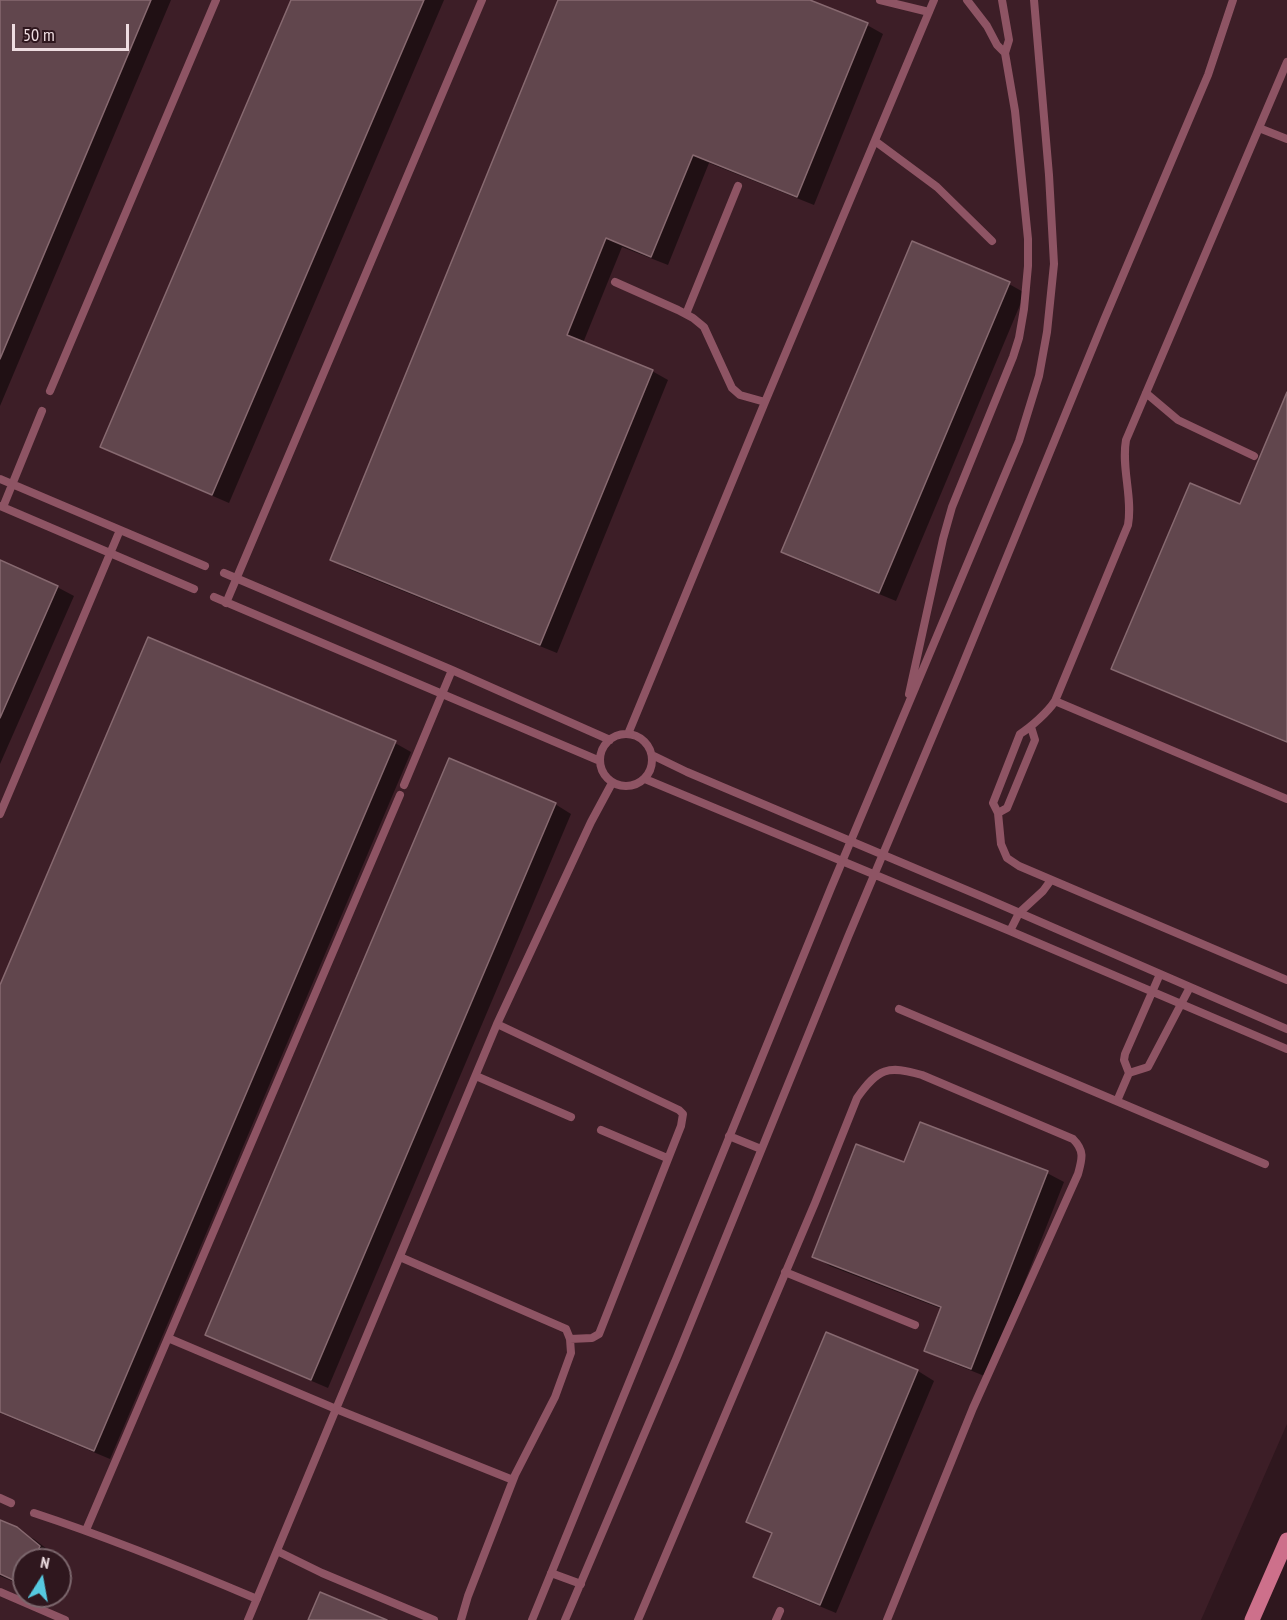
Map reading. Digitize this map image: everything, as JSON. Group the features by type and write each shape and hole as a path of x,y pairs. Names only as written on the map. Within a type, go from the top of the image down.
{"street":[{"path":"1252,1620 1287,1540"}],"lane":[{"path":"50,391 216,0"},
{"path":"226,603 482,0"},
{"path":"880,0 929,12"},
{"path":"628,734 934,0"},
{"path":"967,0 987,26 997,45 1005,53"},
{"path":"907,707 952,507 1013,357 1024,309 1028,239 1015,111 1005,53 1008,39 1002,0"},
{"path":"532,1620 729,1136 1019,441 1039,376 1047,332 1054,264 1050,175 1034,0"},
{"path":"565,1620 677,1357 848,938 1208,75 1233,0"},
{"path":"1287,62 1126,440 1124,452 1130,514 1128,525 1055,701 1051,708 1031,727 1020,734 993,803 998,813 1001,844 1007,858 1019,866 1287,980"},
{"path":"1259,128 1287,139"},
{"path":"874,141 937,187 992,241"},
{"path":"686,314 738,186"},
{"path":"615,282 693,318 704,327 732,388 740,395 765,402"},
{"path":"1146,393 1178,420 1254,456"},
{"path":"42,411 1,506 194,589"},
{"path":"0,479 205,566"},
{"path":"0,814 120,530"},
{"path":"224,573 453,670 610,740"},
{"path":"214,597 600,760"},
{"path":"404,785 453,670"},
{"path":"1055,701 1287,799"},
{"path":"998,813 1007,808 1035,740 1031,727"},
{"path":"628,734 644,741 652,755 650,772 645,779 638,784 620,786 612,783 606,777 601,769 600,760 601,752 610,740 628,734"},
{"path":"652,755 1287,1029"},
{"path":"645,779 1287,1049"},
{"path":"248,1620 497,1024 591,822 612,783"},
{"path":"86,1530 400,795"},
{"path":"1010,931 1019,913 1052,880"},
{"path":"1117,1101 1129,1073 1124,1060 1125,1054 1160,974"},
{"path":"1129,1073 1148,1067 1190,987"},
{"path":"899,1009 1265,1164"},
{"path":"497,1024 679,1110 683,1114 647,1214 599,1334 592,1338 570,1339"},
{"path":"638,1620 773,1304 857,1098 867,1084 880,1073 892,1069 922,1075 1073,1139 1082,1152 1078,1174 972,1408 887,1620"},
{"path":"476,1076 572,1117"},
{"path":"601,1130 667,1158"},
{"path":"729,1136 762,1149"},
{"path":"400,1257 566,1329 570,1339 571,1353 555,1397 513,1480 461,1620"},
{"path":"785,1272 915,1325"},
{"path":"168,1338 513,1480"},
{"path":"0,1498 11,1503"},
{"path":"34,1513 86,1530 257,1599"},
{"path":"277,1551 322,1573 434,1620"},
{"path":"551,1573 581,1584"},
{"path":"0,1592 64,1620"},
{"path":"776,1620 780,1611"}],"shaded area":[{"path":"0,0 1287,0 1287,1424 1201,1620 0,1620"}],"building":[{"path":"0,0 151,0 0,359"},
{"path":"291,0 424,0 212,495 100,447"},
{"path":"558,0 810,0 868,23 797,197 693,155 651,257 606,238 567,335 653,370 540,645 330,560"},
{"path":"912,241 1010,282 879,593 781,552"},
{"path":"1287,392 1287,742 1111,669 1190,483 1240,504"},
{"path":"0,560 58,586 0,718"},
{"path":"148,637 396,741 94,1451 0,1412 0,985"},
{"path":"449,758 556,803 311,1380 205,1335"},
{"path":"920,1122 1048,1171 971,1369 924,1351 941,1307 812,1257 856,1144 904,1162"},
{"path":"826,1332 918,1370 820,1605 753,1577 772,1533 746,1522"},
{"path":"0,1520 17,1527 40,1546 39,1548 12,1548 12,1580 0,1574"},
{"path":"320,1592 387,1620 308,1620"}]}
